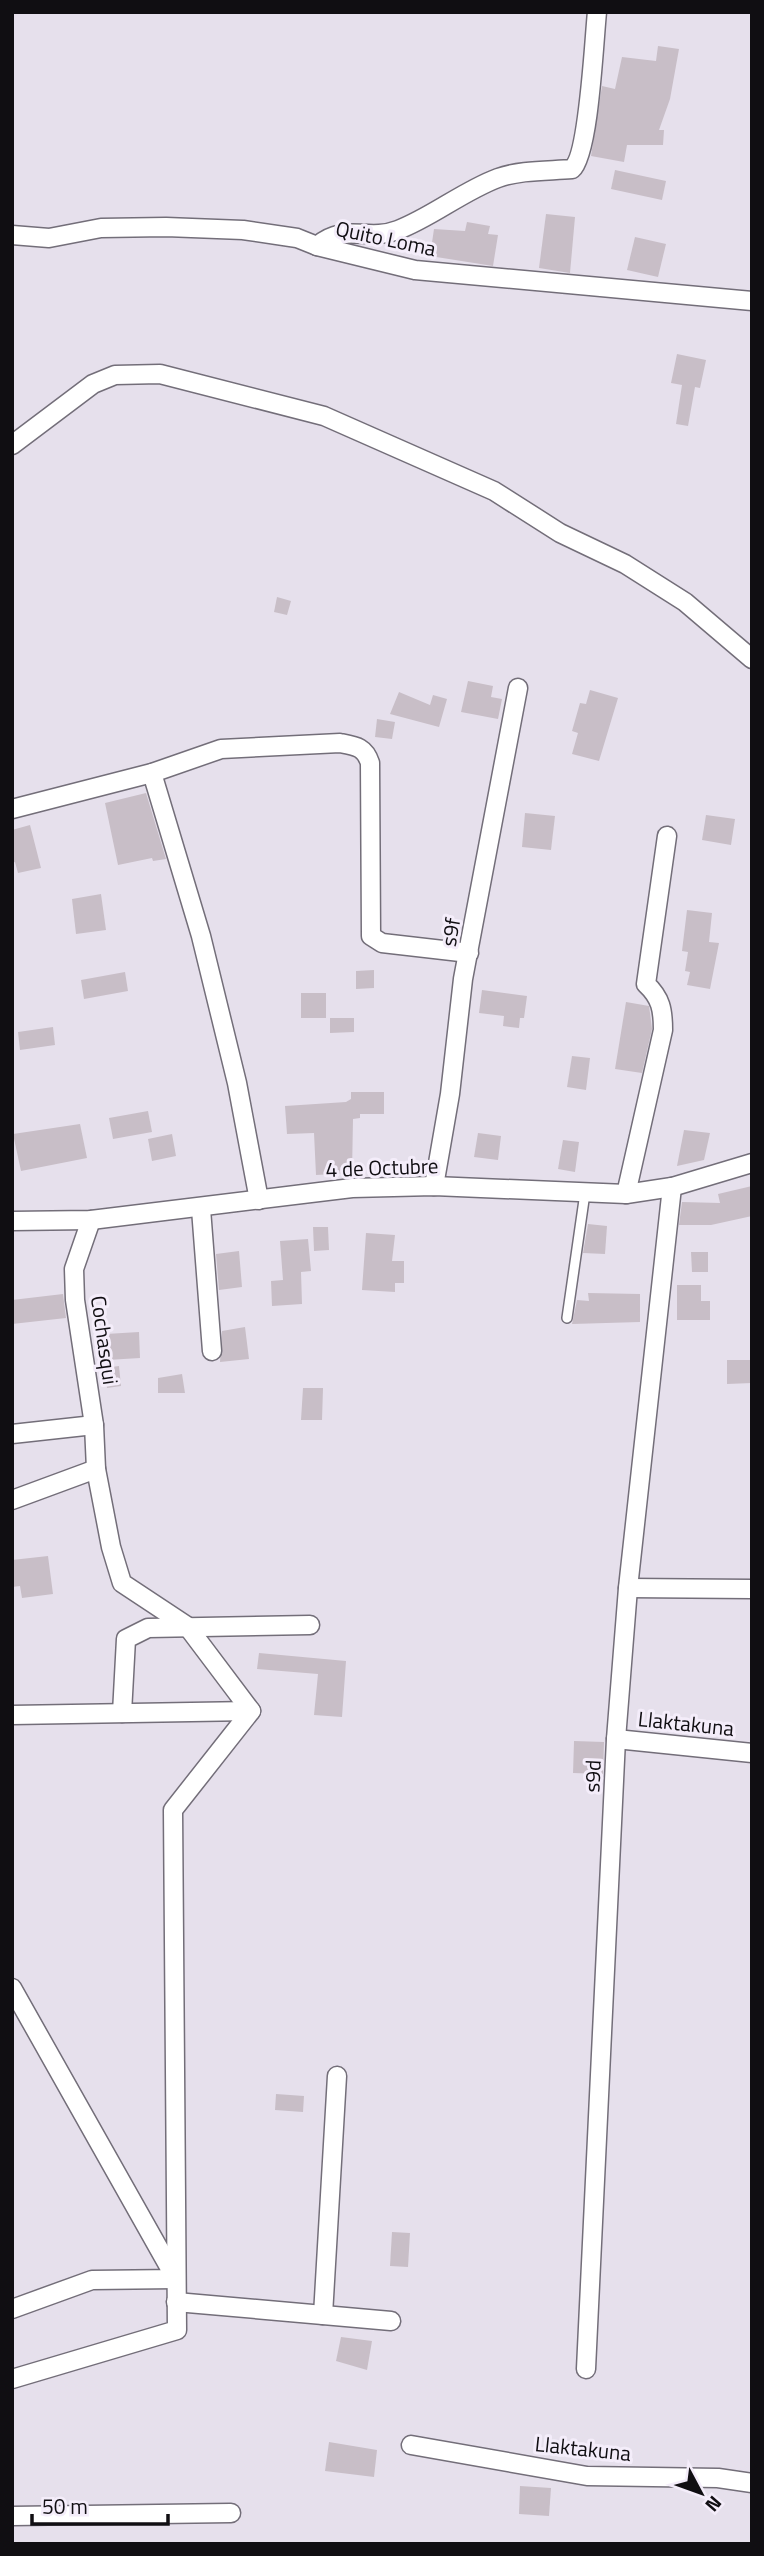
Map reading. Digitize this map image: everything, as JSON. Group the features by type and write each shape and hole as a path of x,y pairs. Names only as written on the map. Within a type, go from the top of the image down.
{"street":[{"path":"317,246 331,234 349,232 373,235 398,230 499,178 572,169 577,165 585,137 597,12"},
{"name":"Quito Loma","path":"12,235 49,238 101,228 243,230 297,238 317,246 415,270 752,302"},
{"path":"12,445 93,384 116,375 160,374 311,412 395,445 494,491 560,533 625,564 685,602 752,659"},
{"name":"s9f","path":"434,1186 469,954 518,688"},
{"path":"12,809 152,773 221,749 341,743 360,747 366,752 370,763 371,936 382,943 469,954"},
{"path":"152,773 201,936 237,1083 259,1200"},
{"path":"626,1194 663,1030 663,1011 657,994 646,984 667,836"},
{"name":"4 de Octubre","path":"12,1221 91,1220 201,1209 352,1188 434,1186 626,1194 672,1187 752,1163"},
{"name":"s9d","path":"586,2369 616,1739 628,1588 672,1187"},
{"path":"201,1209 212,1350"},
{"name":"Cochasqui","path":"91,1220 74,1269 75,1300 94,1425 96,1469 111,1547 122,1583 187,1626"},
{"path":"12,1434 94,1425"},
{"path":"12,1500 96,1469"},
{"path":"628,1588 752,1589"},
{"path":"122,1713 125,1639 148,1628 310,1625"},
{"path":"187,1626 251,1711"},
{"path":"12,1715 251,1711"},
{"path":"12,2379 177,2330 173,1810 251,1711"},
{"name":"Llaktakuna","path":"616,1739 752,1753"},
{"path":"12,1988 176,2279"},
{"path":"323,2315 337,2076"},
{"path":"12,2309 92,2280 176,2279"},
{"path":"177,2302 391,2322"},
{"name":"Llaktakuna","path":"411,2445 587,2476 718,2479 752,2483"},
{"path":"12,2516 231,2513"}],"lane":[{"path":"567,1318 585,1193"}],"building":[{"path":"658,46 679,49 670,99 659,130 664,130 663,145 627,145 624,162 591,156 602,86 615,89 622,57 656,61"},
{"path":"615,170 666,181 662,200 611,189"},
{"path":"546,214 575,217 570,273 539,268"},
{"path":"467,222 490,226 488,234 498,235 493,266 430,256 434,229 465,231"},
{"path":"635,237 666,244 658,277 627,270"},
{"path":"677,354 706,360 700,388 695,387 688,426 676,424 682,385 671,383"},
{"path":"277,597 291,601 287,615 274,612"},
{"path":"468,681 493,686 491,697 502,699 498,719 461,712"},
{"path":"590,690 618,698 599,761 572,754 578,733 572,731 580,703 586,704"},
{"path":"399,692 430,705 433,695 447,699 439,727 390,714"},
{"path":"377,719 395,722 392,739 375,737"},
{"path":"146,793 166,859 153,861 152,858 118,865 105,803"},
{"path":"525,813 555,816 551,850 522,847"},
{"path":"706,815 735,819 731,845 702,840"},
{"path":"30,825 41,868 18,873 15,862 12,863 12,830"},
{"path":"101,894 106,930 76,934 72,899"},
{"path":"687,910 712,913 709,942 719,943 710,989 687,985 690,972 685,971 688,952 682,951"},
{"path":"374,970 374,988 356,989 356,971"},
{"path":"125,972 128,991 84,999 81,980"},
{"path":"482,990 527,996 524,1018 520,1018 519,1028 503,1026 504,1016 479,1013"},
{"path":"301,993 326,993 326,1018 301,1018"},
{"path":"626,1002 649,1006 652,1029 642,1073 615,1069"},
{"path":"330,1018 354,1018 354,1032 330,1033"},
{"path":"53,1027 55,1045 20,1050 18,1032"},
{"path":"572,1056 590,1058 586,1090 567,1087"},
{"path":"351,1092 384,1092 384,1114 360,1114 360,1118 353,1119 352,1173 316,1175 314,1133 287,1134 285,1106 346,1102 351,1099"},
{"path":"148,1111 152,1132 113,1139 109,1118"},
{"path":"80,1124 87,1158 21,1171 13,1134"},
{"path":"684,1130 710,1133 704,1160 677,1166"},
{"path":"478,1133 501,1136 498,1160 474,1157"},
{"path":"172,1134 176,1156 152,1161 148,1139"},
{"path":"563,1140 579,1142 575,1172 558,1169"},
{"path":"752,1186 752,1216 711,1225 679,1225 682,1202 720,1203 718,1194"},
{"path":"588,1224 607,1226 605,1254 583,1253"},
{"path":"313,1227 328,1227 329,1250 314,1251"},
{"path":"366,1233 395,1235 392,1261 404,1261 404,1283 395,1283 395,1292 362,1290"},
{"path":"308,1239 311,1271 301,1272 302,1304 272,1306 271,1281 283,1280 280,1241"},
{"path":"239,1251 242,1287 219,1290 216,1254"},
{"path":"691,1252 708,1252 708,1272 692,1272"},
{"path":"677,1285 701,1285 701,1301 710,1301 710,1320 677,1320"},
{"path":"588,1293 640,1294 640,1322 572,1324 577,1300 589,1301"},
{"path":"63,1294 66,1318 12,1324 12,1300"},
{"path":"245,1327 249,1359 220,1362 222,1331"},
{"path":"139,1332 140,1358 107,1360 106,1334"},
{"path":"727,1360 752,1360 752,1383 727,1384"},
{"path":"119,1366 121,1386 107,1388 104,1368"},
{"path":"182,1374 185,1393 158,1393 158,1378"},
{"path":"303,1388 323,1388 322,1420 301,1420"},
{"path":"48,1556 53,1594 22,1598 20,1586 12,1587 12,1560"},
{"path":"259,1653 346,1661 342,1717 314,1715 318,1674 257,1669"},
{"path":"574,1741 604,1742 603,1774 573,1773"},
{"path":"276,2094 304,2096 303,2112 275,2110"},
{"path":"392,2232 410,2233 408,2267 390,2266"},
{"path":"341,2337 372,2341 367,2370 336,2361"},
{"path":"329,2442 377,2450 374,2477 325,2471"},
{"path":"520,2486 551,2488 549,2516 519,2514"}]}
